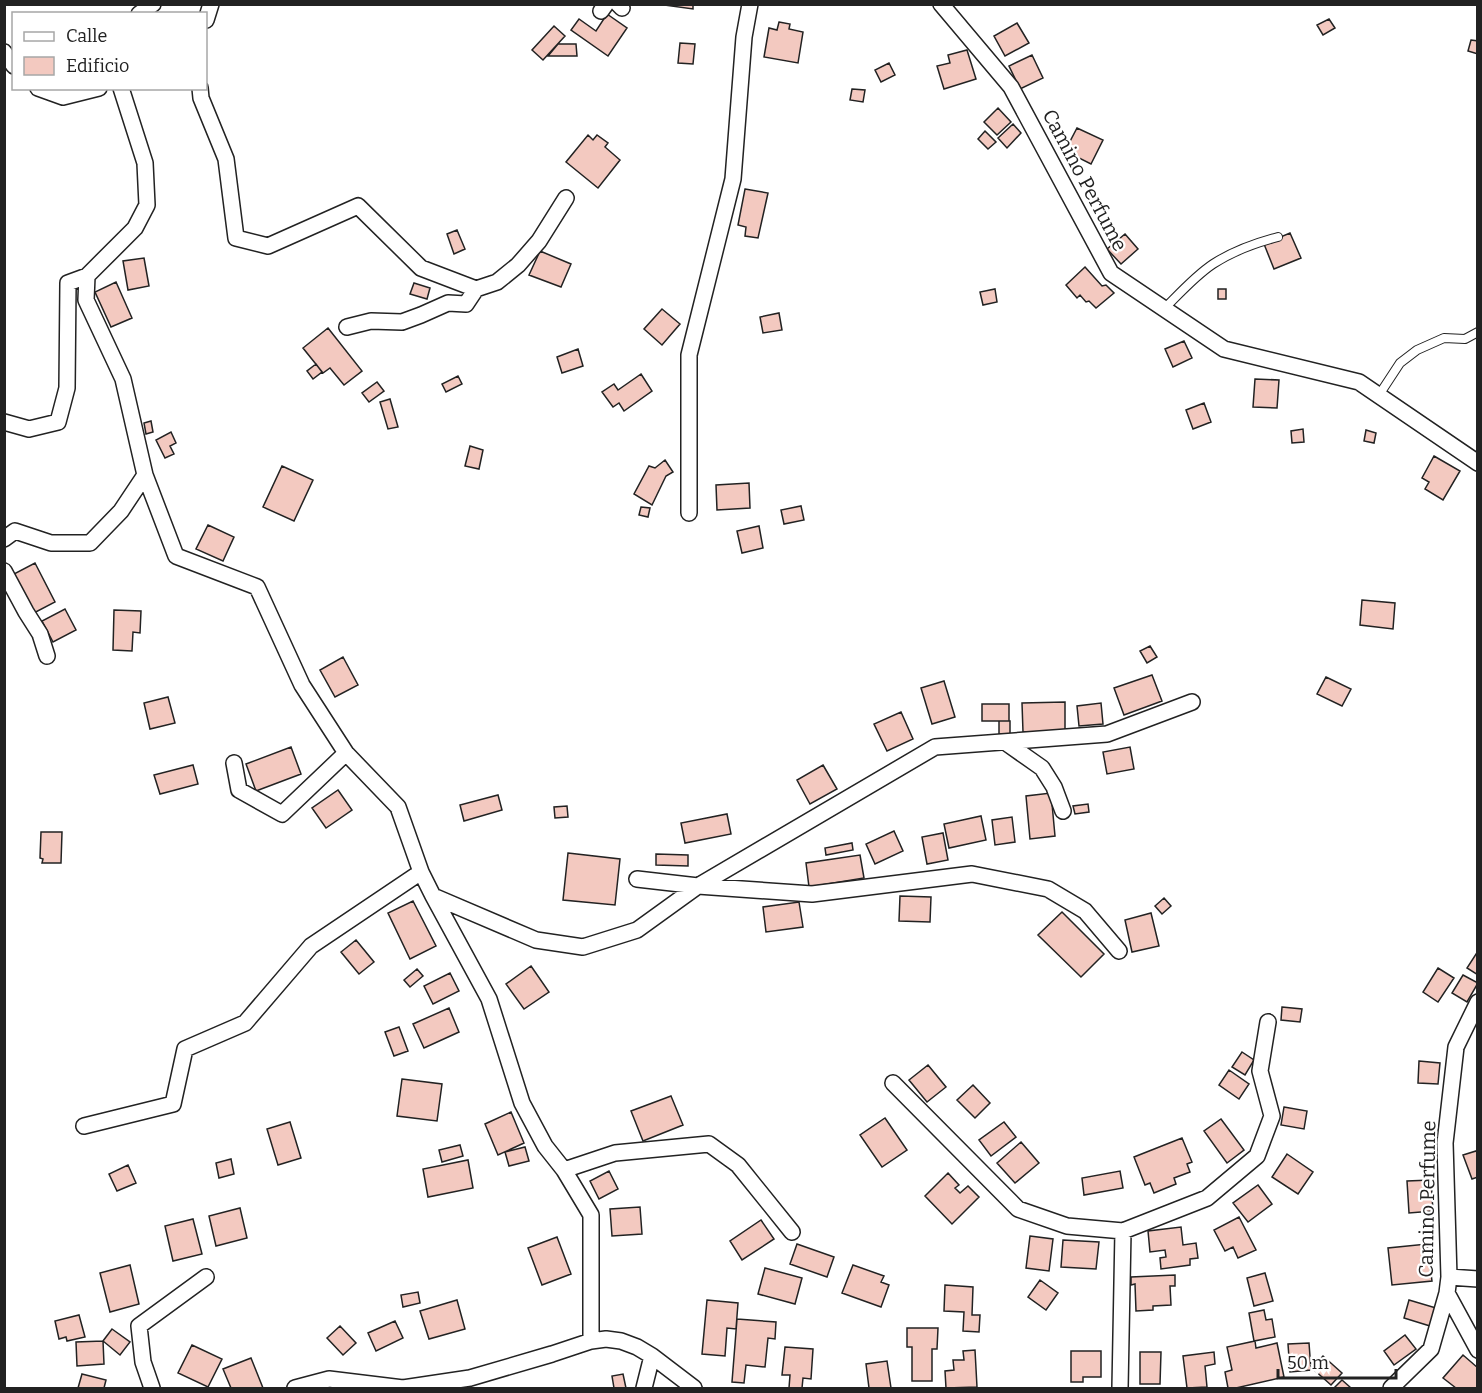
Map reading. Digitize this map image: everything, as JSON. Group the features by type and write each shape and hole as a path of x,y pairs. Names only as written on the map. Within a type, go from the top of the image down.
{"street":[{"path":"689,513 689,355 734,179 744,37 750,4"},
{"name":"Camino Perfume","path":"941,4 1011,87 1112,273 1224,349 1359,382 1478,463"},
{"path":"44,90 63,97 91,90"},
{"path":"4,422 29,429 58,422 67,388 68,283 87,276 135,228 147,205 145,163 122,90"},
{"path":"200,90 201,98 226,159 236,238 268,246 358,206 421,268 476,289"},
{"path":"347,327 371,321 402,322 448,303 466,304 476,289 497,282 518,265 539,241 566,198"},
{"path":"87,276 86,300 123,380 145,475 176,556 257,587 302,685 346,753 398,807 433,896 489,999 522,1103 545,1146 564,1170 591,1215 591,1341"},
{"path":"4,539 15,531 51,543 90,543 121,511 145,475"},
{"path":"4,571 40,634 47,656"},
{"path":"433,896 536,940 583,947 637,930 698,886 934,747 1107,734 1192,702"},
{"path":"1005,742 1042,768 1054,787 1063,811"},
{"path":"234,763 239,790 282,814 346,753"},
{"path":"84,1126 172,1104 185,1050 245,1023 311,946 422,872"},
{"path":"638,879 698,886 812,894 972,874 1048,889 1085,911 1119,951"},
{"name":"Camino Perfume","path":"1391,1389 1431,1349 1448,1285 1445,1143 1456,1047 1478,1002"},
{"path":"893,1083 1018,1209 1067,1226 1123,1231 1207,1198 1257,1156 1272,1116 1260,1071 1268,1022"},
{"path":"564,1170 615,1153 709,1144 738,1165 792,1232"},
{"path":"1120,1389 1123,1231"},
{"path":"152,1389 143,1362 139,1326 206,1277"},
{"path":"1448,1285 1478,1279"},
{"name":"Camino Perfume","path":"1448,1285 1478,1350"},
{"path":"295,1389 327,1384 403,1388 470,1378 591,1341 606,1339 621,1341 637,1347 694,1389"},
{"path":"644,1389 652,1356"}],"lane":[{"path":"1164,309 1192,282 1228,255 1253,244 1278,237"},
{"path":"1378,395 1400,363 1417,350 1444,338 1465,339 1478,332"}],"building":[{"path":"657,4 693,4 693,9"},
{"path":"607,14 627,28 608,56 571,30 579,19 596,31"},
{"path":"1329,19 1335,28 1323,35 1317,25"},
{"path":"779,22 790,24 789,29 803,32 798,63 764,57 769,28 777,30"},
{"path":"1017,23 1029,43 1005,56 994,36"},
{"path":"554,26 565,36 543,60 532,50"},
{"path":"1471,40 1478,41 1478,54 1468,51"},
{"path":"680,43 695,44 693,64 678,63"},
{"path":"558,44 576,44 577,56 548,56"},
{"path":"967,50 976,79 944,89 937,66 950,63 948,55"},
{"path":"1032,55 1043,78 1020,89 1009,66"},
{"path":"889,63 895,75 881,82 875,70"},
{"path":"852,89 865,90 863,102 850,100"},
{"path":"998,108 1011,122 997,135 984,122"},
{"path":"1013,124 1021,133 1007,148 998,138"},
{"path":"1077,128 1103,140 1091,164 1065,151"},
{"path":"985,131 996,142 988,149 978,139"},
{"path":"588,135 593,140 597,135 608,143 605,147 620,160 598,188 566,162"},
{"path":"745,189 768,193 758,238 745,236 746,227 738,225"},
{"path":"457,230 465,249 454,254 447,234"},
{"path":"1290,233 1301,258 1274,269 1264,244"},
{"path":"1125,234 1138,249 1121,264 1107,249"},
{"path":"540,251 571,264 561,287 529,275"},
{"path":"144,258 149,286 128,290 123,261"},
{"path":"1085,267 1102,286 1106,285 1114,293 1096,308 1080,295 1077,298 1066,285"},
{"path":"116,282 132,318 111,327 95,292"},
{"path":"414,283 430,288 427,299 410,294"},
{"path":"995,289 997,302 983,305 980,292"},
{"path":"1218,289 1226,289 1226,299 1218,299"},
{"path":"662,309 680,324 662,345 644,329"},
{"path":"779,313 782,330 763,333 760,317"},
{"path":"328,328 362,371 344,385 330,368 323,373 303,348"},
{"path":"1184,341 1192,358 1173,367 1165,349"},
{"path":"578,349 583,366 562,373 557,357"},
{"path":"316,364 322,372 313,379 307,371"},
{"path":"641,374 652,391 624,411 619,403 613,407 602,392 614,384 618,390"},
{"path":"458,376 462,384 446,392 442,384"},
{"path":"1255,379 1279,380 1277,408 1253,407"},
{"path":"377,382 384,391 369,402 362,393"},
{"path":"390,399 398,427 388,429 380,402"},
{"path":"1204,403 1211,422 1193,429 1186,410"},
{"path":"151,421 153,432 146,434 144,423"},
{"path":"1303,429 1304,442 1292,443 1291,431"},
{"path":"1366,430 1376,433 1374,443 1364,441"},
{"path":"171,432 176,443 170,446 174,454 165,458 156,440"},
{"path":"470,446 483,450 479,469 465,466"},
{"path":"1434,456 1460,471 1443,500 1425,489 1429,482 1422,478"},
{"path":"665,460 673,472 666,476 652,505 634,494 649,466 655,468"},
{"path":"282,466 313,480 294,521 263,507"},
{"path":"749,483 750,508 717,510 716,485"},
{"path":"801,506 804,520 784,524 781,510"},
{"path":"641,507 650,508 648,517 639,515"},
{"path":"208,525 234,537 223,561 196,549"},
{"path":"759,526 763,548 742,553 737,531"},
{"path":"35,563 55,602 32,614 12,575"},
{"path":"1362,600 1395,603 1393,629 1360,625"},
{"path":"65,609 76,630 53,642 42,621"},
{"path":"114,610 141,611 140,633 133,632 132,651 113,650"},
{"path":"1150,646 1157,657 1147,663 1140,651"},
{"path":"343,657 358,685 335,697 320,670"},
{"path":"1152,675 1162,701 1124,715 1114,688"},
{"path":"1326,677 1351,689 1342,706 1317,694"},
{"path":"944,681 955,717 932,724 921,688"},
{"path":"168,697 175,723 150,729 144,703"},
{"path":"1065,702 1065,731 1023,732 1022,703"},
{"path":"1101,703 1103,724 1079,726 1077,706"},
{"path":"982,704 1009,704 1009,721 982,721"},
{"path":"901,712 913,739 887,751 874,724"},
{"path":"999,721 1010,721 1010,734 999,734"},
{"path":"291,747 301,774 256,791 246,764"},
{"path":"1130,747 1134,769 1107,774 1103,752"},
{"path":"193,765 198,784 160,794 154,775"},
{"path":"823,765 837,789 810,804 797,780"},
{"path":"338,790 352,810 326,828 312,808"},
{"path":"1051,793 1055,836 1030,839 1026,796"},
{"path":"498,795 502,810 464,821 460,805"},
{"path":"1088,804 1089,812 1075,814 1073,806"},
{"path":"567,806 568,817 555,818 554,807"},
{"path":"727,814 731,834 685,843 681,823"},
{"path":"981,816 986,840 949,848 944,824"},
{"path":"1012,817 1015,842 995,845 992,820"},
{"path":"894,831 903,851 875,864 866,844"},
{"path":"41,832 62,832 61,863 42,863 43,859 40,858"},
{"path":"943,833 948,860 927,864 922,837"},
{"path":"852,843 853,850 826,855 825,848"},
{"path":"568,853 620,859 615,905 563,900"},
{"path":"656,854 688,855 688,866 656,865"},
{"path":"860,855 864,878 809,887 806,863"},
{"path":"900,896 931,897 930,922 899,921"},
{"path":"1164,898 1171,906 1162,914 1155,906"},
{"path":"413,901 436,946 410,959 388,913"},
{"path":"799,902 803,927 766,932 763,907"},
{"path":"1062,912 1104,954 1081,977 1038,935"},
{"path":"1151,913 1159,946 1132,952 1125,920"},
{"path":"356,940 374,962 359,974 341,952"},
{"path":"1478,951 1478,975 1467,968"},
{"path":"531,966 549,992 524,1009 506,984"},
{"path":"1438,968 1454,978 1438,1002 1423,992"},
{"path":"417,969 423,976 410,987 404,980"},
{"path":"450,973 459,991 433,1004 424,986"},
{"path":"1463,975 1478,983 1467,1002 1452,993"},
{"path":"1282,1007 1302,1009 1300,1022 1281,1020"},
{"path":"449,1008 459,1032 424,1048 413,1024"},
{"path":"399,1027 408,1051 394,1056 385,1032"},
{"path":"1242,1052 1254,1060 1245,1075 1232,1067"},
{"path":"1419,1061 1440,1063 1438,1084 1418,1083"},
{"path":"928,1065 946,1087 927,1102 909,1080"},
{"path":"1229,1070 1249,1084 1239,1099 1219,1085"},
{"path":"402,1079 442,1084 437,1121 397,1116"},
{"path":"973,1085 990,1103 975,1118 957,1100"},
{"path":"671,1096 683,1125 643,1141 631,1111"},
{"path":"1284,1107 1307,1111 1304,1129 1281,1125"},
{"path":"511,1112 524,1143 498,1155 485,1124"},
{"path":"885,1118 907,1150 882,1167 860,1135"},
{"path":"1221,1119 1244,1150 1227,1163 1204,1131"},
{"path":"290,1122 301,1158 278,1165 267,1129"},
{"path":"1004,1122 1016,1137 991,1156 979,1140"},
{"path":"1182,1138 1192,1162 1187,1164 1190,1172 1174,1178 1176,1184 1154,1193 1150,1183 1145,1185 1134,1157"},
{"path":"1021,1142 1039,1163 1015,1183 997,1163"},
{"path":"460,1145 463,1156 442,1162 439,1150"},
{"path":"525,1147 529,1161 509,1166 505,1152"},
{"path":"1476,1151 1478,1177 1472,1179 1463,1155"},
{"path":"1287,1154 1313,1172 1298,1194 1272,1177"},
{"path":"231,1159 234,1174 219,1178 216,1163"},
{"path":"468,1160 473,1188 428,1197 423,1169"},
{"path":"128,1165 136,1183 117,1191 109,1174"},
{"path":"609,1171 618,1189 599,1199 590,1181"},
{"path":"1120,1171 1123,1188 1084,1195 1082,1178"},
{"path":"948,1173 959,1185 955,1188 960,1193 968,1186 979,1197 952,1224 925,1196"},
{"path":"1431,1180 1433,1211 1409,1213 1407,1181"},
{"path":"1258,1185 1272,1204 1248,1222 1233,1203"},
{"path":"640,1207 642,1234 612,1236 610,1209"},
{"path":"240,1208 247,1238 216,1246 209,1216"},
{"path":"1239,1217 1256,1250 1238,1258 1233,1247 1225,1251 1214,1230"},
{"path":"193,1219 202,1254 173,1261 165,1226"},
{"path":"761,1220 774,1239 742,1260 730,1241"},
{"path":"1181,1227 1183,1245 1196,1243 1198,1258 1190,1259 1190,1265 1161,1269 1160,1258 1166,1257 1165,1250 1150,1252 1148,1231"},
{"path":"1030,1236 1053,1239 1049,1271 1026,1268"},
{"path":"557,1237 571,1274 542,1285 528,1248"},
{"path":"1063,1240 1099,1242 1096,1269 1061,1267"},
{"path":"797,1244 834,1257 827,1277 790,1264"},
{"path":"1427,1244 1432,1281 1392,1285 1388,1248"},
{"path":"130,1265 139,1304 110,1312 100,1273"},
{"path":"853,1265 884,1276 881,1282 889,1285 881,1307 842,1293"},
{"path":"765,1268 802,1278 795,1304 758,1294"},
{"path":"1265,1273 1273,1301 1254,1306 1247,1278"},
{"path":"1175,1275 1175,1286 1170,1286 1171,1305 1153,1306 1153,1310 1136,1311 1135,1284 1131,1285 1131,1277"},
{"path":"1040,1280 1058,1293 1046,1310 1028,1297"},
{"path":"945,1285 973,1287 972,1315 980,1315 979,1332 963,1331 964,1312 944,1311"},
{"path":"418,1292 420,1303 403,1307 401,1295"},
{"path":"457,1300 465,1329 429,1339 420,1311"},
{"path":"707,1300 738,1303 736,1329 727,1328 725,1356 702,1354"},
{"path":"1409,1300 1436,1308 1430,1326 1404,1318"},
{"path":"1264,1310 1266,1320 1272,1319 1275,1337 1254,1341 1249,1313"},
{"path":"79,1315 85,1337 67,1341 66,1337 59,1339 55,1321"},
{"path":"737,1319 776,1322 775,1339 768,1338 765,1367 746,1365 744,1383 732,1382"},
{"path":"395,1321 403,1338 376,1351 368,1333"},
{"path":"340,1326 356,1343 343,1355 327,1338"},
{"path":"907,1328 938,1328 937,1349 932,1349 932,1381 912,1381 912,1347 907,1347"},
{"path":"112,1329 130,1342 120,1355 103,1341"},
{"path":"1405,1335 1416,1349 1394,1365 1384,1351"},
{"path":"103,1341 104,1364 77,1366 76,1342"},
{"path":"1255,1341 1256,1348 1277,1343 1284,1377 1228,1388 1225,1372 1232,1370 1227,1347"},
{"path":"1309,1343 1311,1370 1290,1372 1288,1344"},
{"path":"192,1345 222,1359 208,1387 178,1373"},
{"path":"785,1347 813,1349 811,1379 803,1378 802,1388 789,1388 790,1375 782,1375"},
{"path":"975,1350 977,1387 946,1388 945,1371 954,1370 953,1360 964,1360 963,1351"},
{"path":"1071,1351 1101,1351 1101,1377 1083,1377 1083,1382 1071,1382"},
{"path":"1140,1352 1161,1352 1160,1384 1140,1384"},
{"path":"1214,1352 1215,1364 1205,1366 1207,1387 1187,1388 1183,1356"},
{"path":"1463,1355 1478,1368 1477,1388 1456,1388 1443,1378"},
{"path":"1323,1356 1342,1373 1331,1385 1312,1368"},
{"path":"251,1358 263,1388 231,1388 223,1369"},
{"path":"887,1361 891,1388 869,1388 866,1364"},
{"path":"82,1374 106,1380 104,1388 78,1388"},
{"path":"623,1374 626,1388 614,1388 612,1376"},
{"path":"1342,1380 1351,1388 1334,1388"}]}
